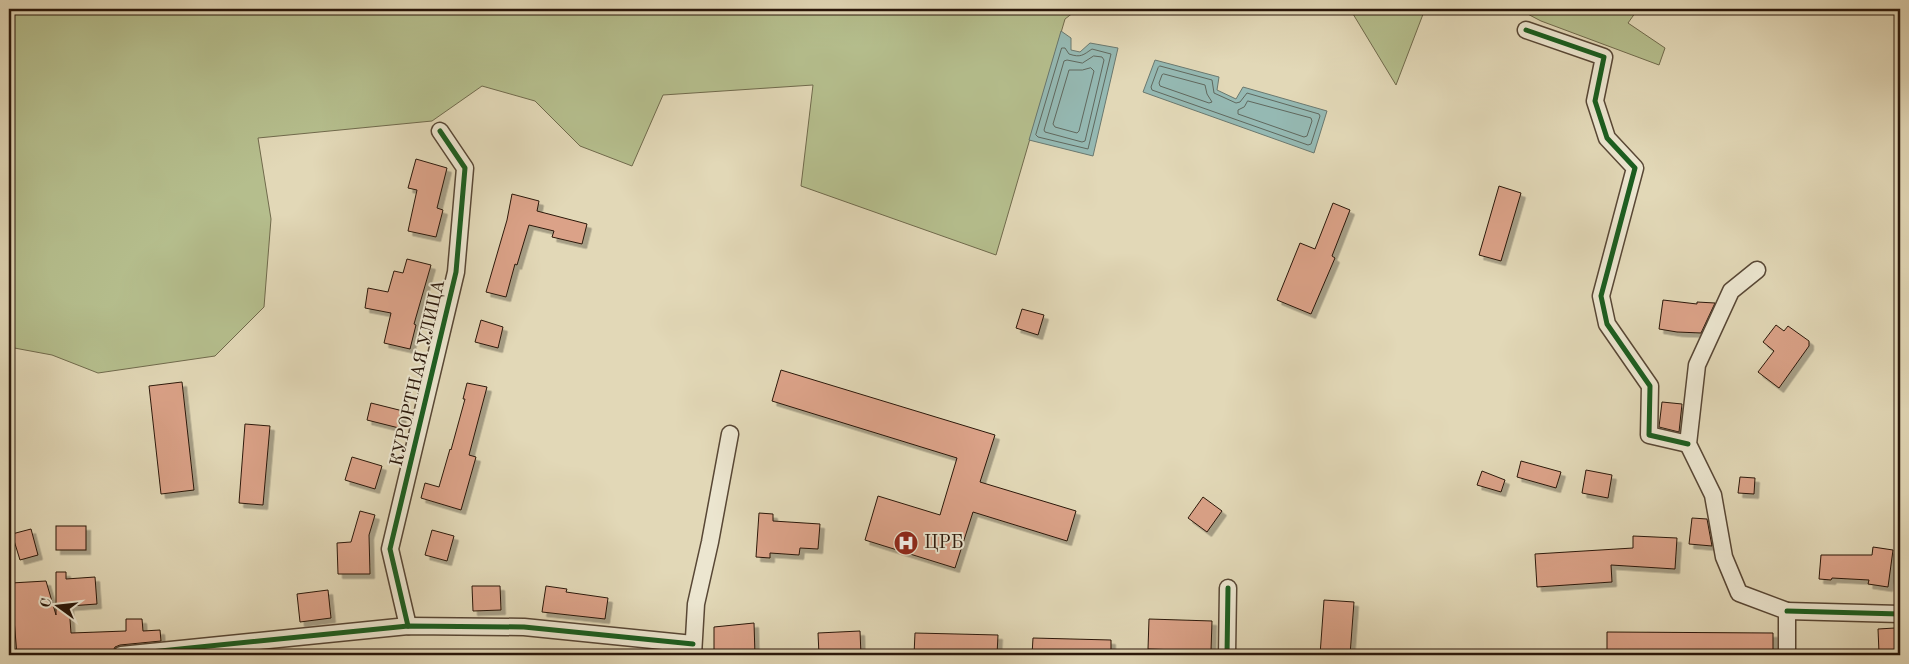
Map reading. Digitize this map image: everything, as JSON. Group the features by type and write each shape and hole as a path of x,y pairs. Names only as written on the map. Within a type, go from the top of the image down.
{"street":[{"path":"1526,30 1604,57 1595,101 1607,138 1634,168 1602,296 1608,324 1650,386 1650,435 1688,444"},
{"name":"КУРОРТНАЯ УЛИЦА","path":"408,626 390,549 456,272 465,168 440,131"},
{"path":"1757,270 1731,291 1698,366 1688,444 1713,495 1724,557 1739,593 1787,611 1900,614"},
{"path":"121,655 139,655 408,626 524,627 693,649 696,604 710,542 730,434"},
{"path":"1227,655 1228,588"},
{"path":"1787,611 1787,655"}],"green space":[{"path":"9,9 1078,9 1065,19 996,255 801,186 813,85 663,95 632,166 580,146 535,101 482,86 432,121 258,138 271,219 264,307 215,356 98,373 52,355 9,347"},
{"path":"1350,9 1425,9 1396,85"},
{"path":"1518,9 1638,9 1628,23 1665,48 1659,65 1541,21"}],"water":[{"path":"1061,31 1071,38 1071,50 1080,52 1090,43 1118,48 1093,156 1029,140"},
{"path":"1155,60 1219,77 1217,90 1236,99 1243,87 1327,111 1314,153 1143,92"}],"building":[{"path":"416,159 447,168 437,208 443,210 436,237 408,231 417,190 408,188"},
{"path":"1499,186 1521,193 1501,261 1479,255"},
{"path":"512,194 539,201 537,211 587,224 582,244 552,237 554,231 529,225 506,297 486,292 507,220"},
{"path":"1333,203 1350,210 1332,256 1335,258 1311,314 1277,300 1300,243 1315,249"},
{"path":"407,259 431,265 414,324 416,325 410,349 384,343 391,313 365,308 368,288 388,292 394,271 403,273"},
{"path":"1663,300 1697,304 1697,302 1715,303 1701,333 1677,332 1659,329"},
{"path":"1022,309 1044,315 1038,335 1016,328"},
{"path":"481,320 503,327 498,348 475,342"},
{"path":"1776,325 1784,331 1788,326 1809,341 1809,346 1779,388 1758,372 1774,351 1763,342"},
{"path":"781,370 995,435 980,482 1076,511 1067,541 973,512 955,568 865,540 878,496 940,515 957,458 772,401"},
{"path":"182,382 194,490 161,494 149,386"},
{"path":"467,383 487,387 469,455 476,457 461,510 421,498 425,483 439,487 465,399 463,399"},
{"path":"1662,402 1682,404 1679,432 1659,427"},
{"path":"371,403 403,411 399,428 367,420"},
{"path":"245,424 270,426 263,505 239,503"},
{"path":"352,457 382,466 375,489 345,480"},
{"path":"1521,461 1561,472 1556,488 1517,477"},
{"path":"1586,470 1612,475 1608,498 1582,493"},
{"path":"1482,471 1505,480 1501,492 1477,485"},
{"path":"1740,477 1755,478 1754,494 1738,493"},
{"path":"1203,497 1222,511 1207,532 1188,518"},
{"path":"360,511 375,515 369,535 370,574 338,574 337,543 351,542"},
{"path":"759,513 773,514 773,521 820,524 818,549 800,548 799,555 770,553 770,558 756,557"},
{"path":"1692,518 1707,519 1712,546 1689,544"},
{"path":"56,526 86,526 86,550 56,550"},
{"path":"31,529 38,555 20,560 12,534"},
{"path":"432,530 454,536 447,561 425,555"},
{"path":"1633,536 1677,538 1675,569 1611,565 1612,582 1537,587 1535,554 1633,548"},
{"path":"1873,547 1893,550 1888,587 1868,584 1869,580 1819,579 1821,555 1872,555"},
{"path":"56,572 66,572 66,579 95,577 97,604 69,606 71,633 126,631 126,619 142,619 143,631 160,630 161,641 120,645 115,647 112,653 17,655 11,583 46,581 56,615"},
{"path":"472,586 500,586 501,610 473,611"},
{"path":"546,586 567,589 566,592 608,598 605,619 542,612"},
{"path":"328,590 331,618 300,622 297,594"},
{"path":"1324,600 1354,602 1350,655 1320,655"},
{"path":"1149,619 1212,621 1211,651 1148,649"},
{"path":"754,623 755,655 714,655 714,627"},
{"path":"1895,628 1896,652 1879,653 1878,629"},
{"path":"860,631 861,655 819,655 818,633"},
{"path":"1607,632 1773,633 1773,654 1695,653 1695,655 1660,655 1660,653 1607,653"},
{"path":"915,633 998,635 997,655 914,655"},
{"path":"1033,638 1111,640 1111,655 1032,655"}],"cycle path":[{"path":"1526,30 1604,57 1595,101 1607,138 1635,168 1601,296 1607,324 1650,386 1649,435 1688,444"},
{"path":"408,626 390,549 456,272 465,168 440,131"},
{"path":"1227,655 1228,588"},
{"path":"1787,611 1900,614"},
{"path":"121,655 408,626 524,627 693,644"}],"place":[{"name":"ЦРБ","path":"906,543"}]}
